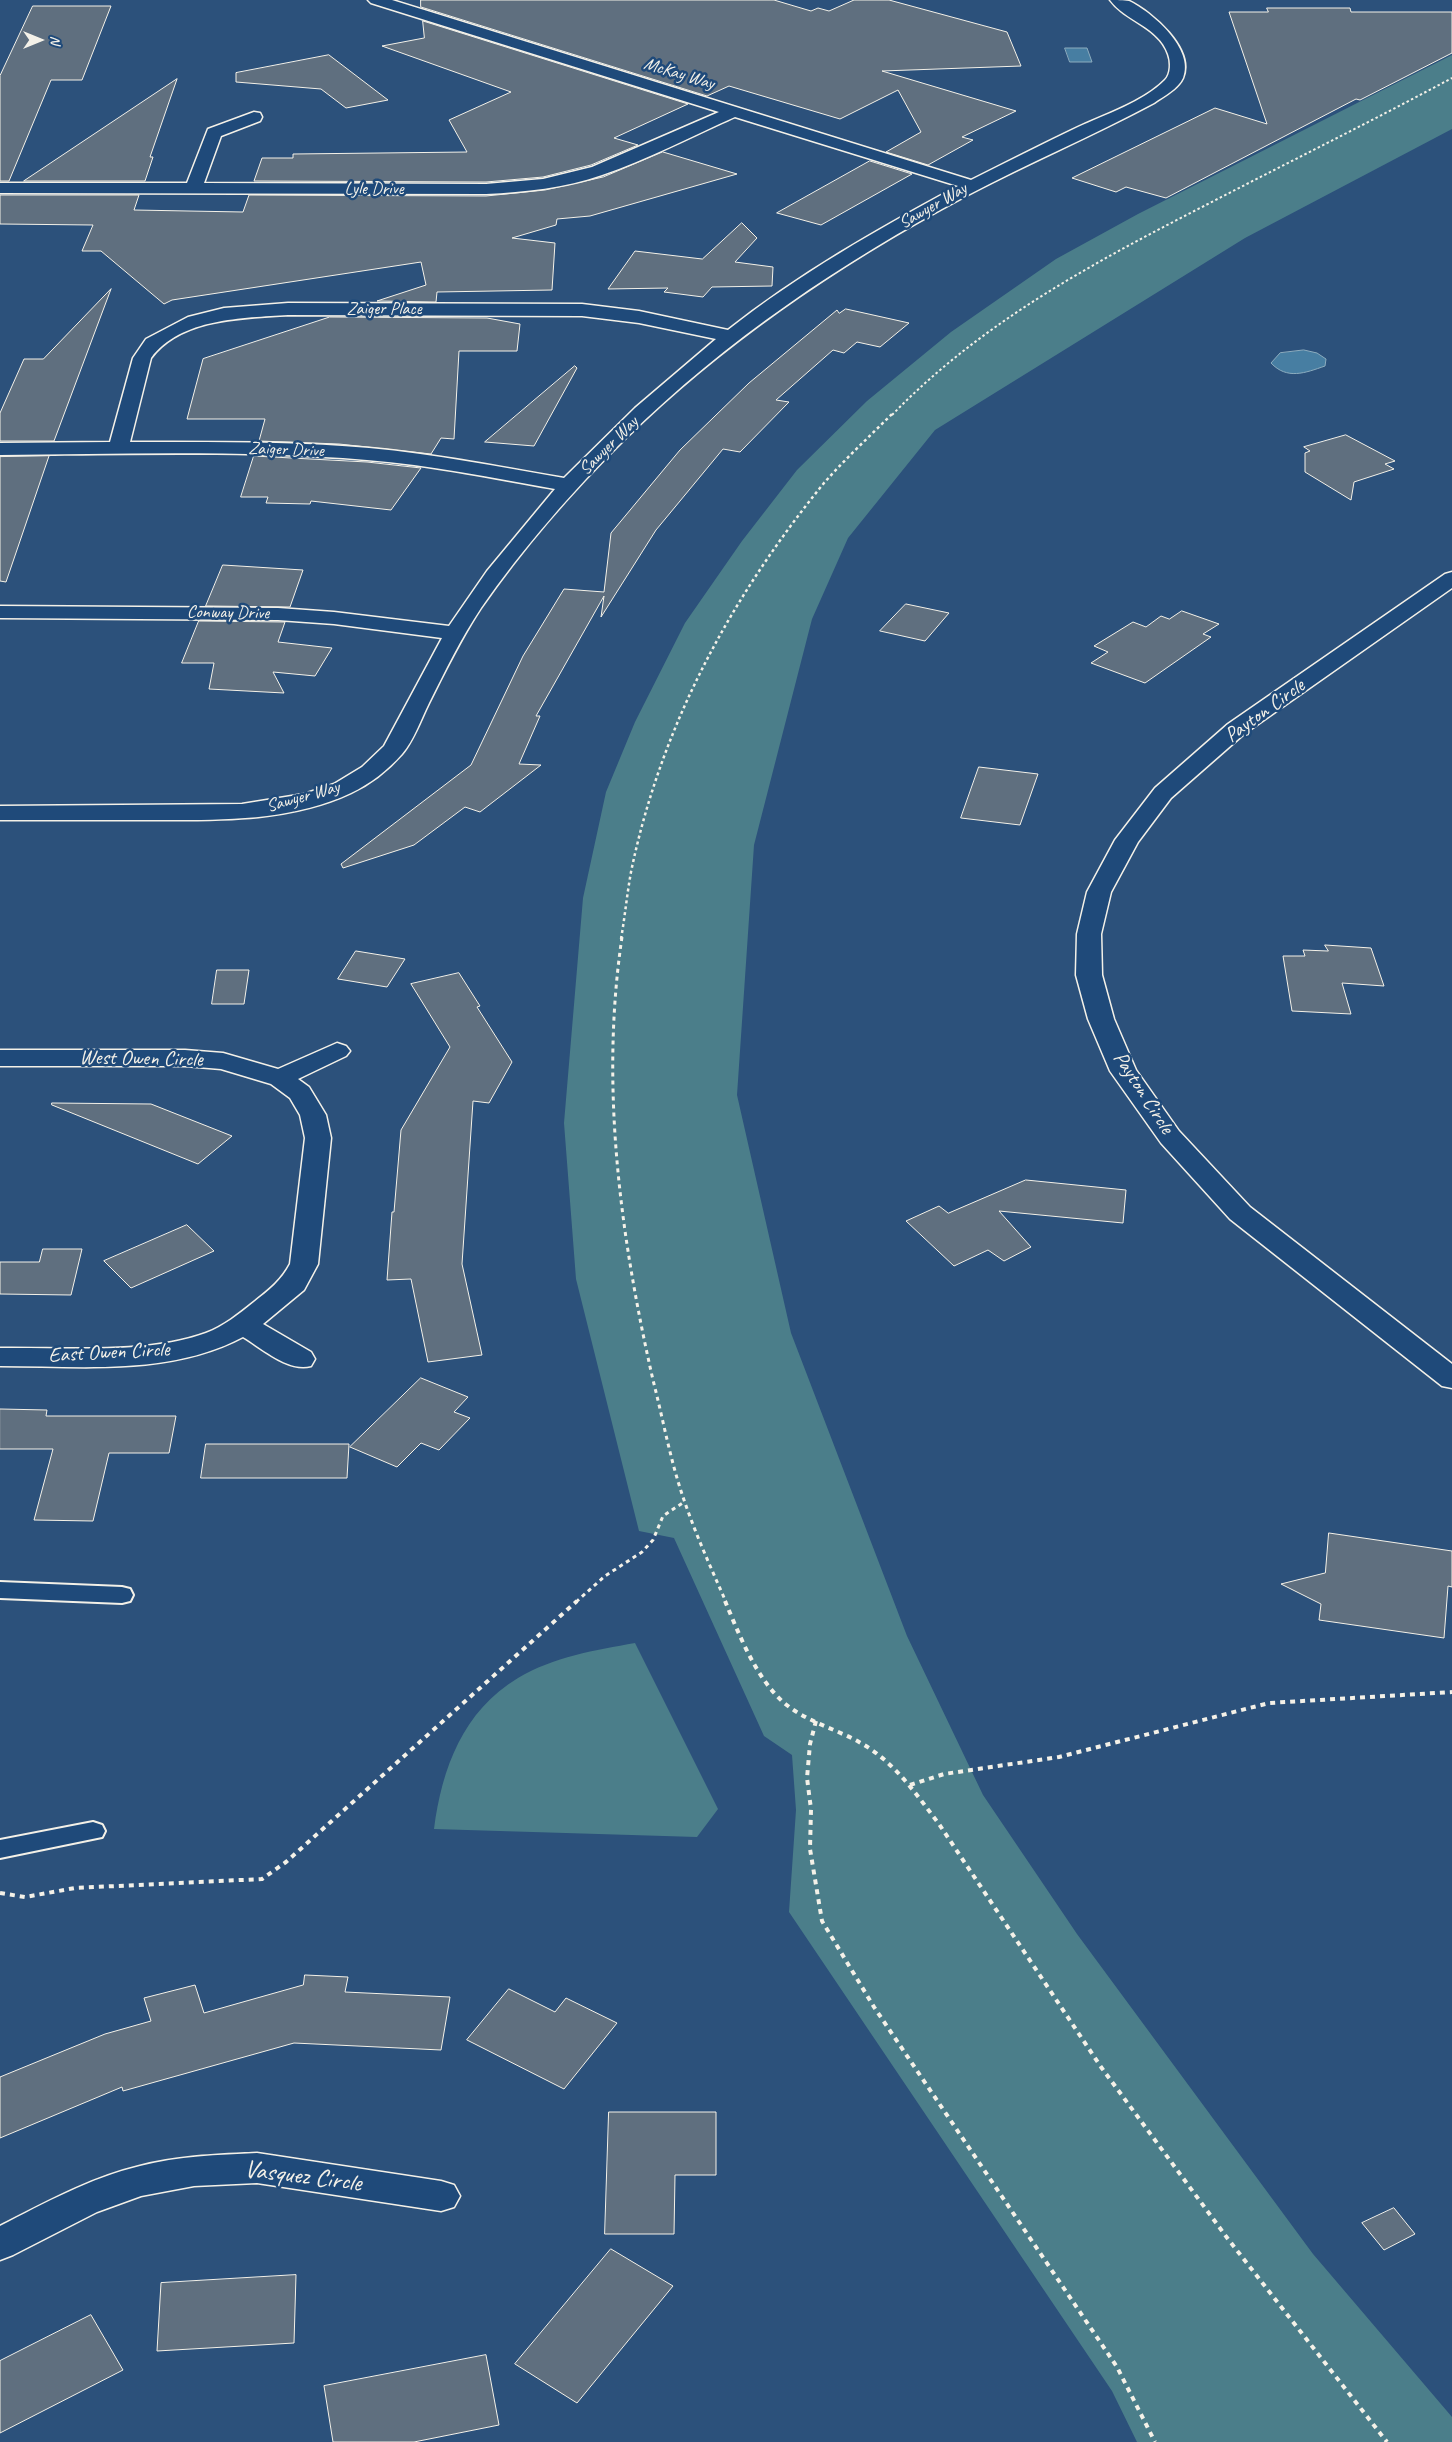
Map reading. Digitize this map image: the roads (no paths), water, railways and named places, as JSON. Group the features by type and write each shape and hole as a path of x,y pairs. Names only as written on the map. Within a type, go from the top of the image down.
{"street":[{"name":"McKay Way","path":"376,0 971,185"},
{"name":"Sawyer Way","path":"0,813 265,810 327,794 354,782 382,765 394,749 455,633 508,557 569,485 646,409 731,336 813,277 971,185 1112,117 1172,84 1177,74 1178,61 1173,48 1167,39 1118,0"},
{"name":"Lyle Drive","path":"0,188 486,189 549,184 598,171 733,112"},
{"path":"194,188 214,133 254,117"},
{"name":"Zaiger Place","path":"118,449 142,358 154,343 195,321 224,314 288,309 582,310 639,316 731,336"},
{"name":"Zaiger Drive","path":"0,448 342,452 430,462 569,485"},
{"name":"Payton Circle","path":"1452,578 1236,729 1163,793 1127,840 1099,892 1089,934 1089,974 1101,1019 1123,1071 1170,1137 1240,1214 1452,1379"},
{"name":"Conway Drive","path":"0,612 278,614 334,618 455,633"},
{"path":"280,1078 337,1051"},
{"name":"West Owen Circle","path":"0,1058 185,1058 223,1061 280,1078 300,1093 313,1115 318,1138 313,1194"},
{"name":"East Owen Circle","path":"0,1357 132,1356 178,1350 217,1339 244,1325 294,1284 304,1264 313,1194"},
{"path":"244,1325 300,1359"},
{"name":"Vasquez Circle","path":"0,2244 84,2201 139,2181 194,2171 258,2168 441,2196"}],"lane":[{"path":"5,1594 122,1595"},
{"path":"0,1849 93,1831"}],"water":[{"path":"1065,48 1087,48 1092,62 1070,62"},
{"path":"1304,350 1317,353 1326,359 1325,366 1296,374 1283,372 1271,363 1280,353"}]}
